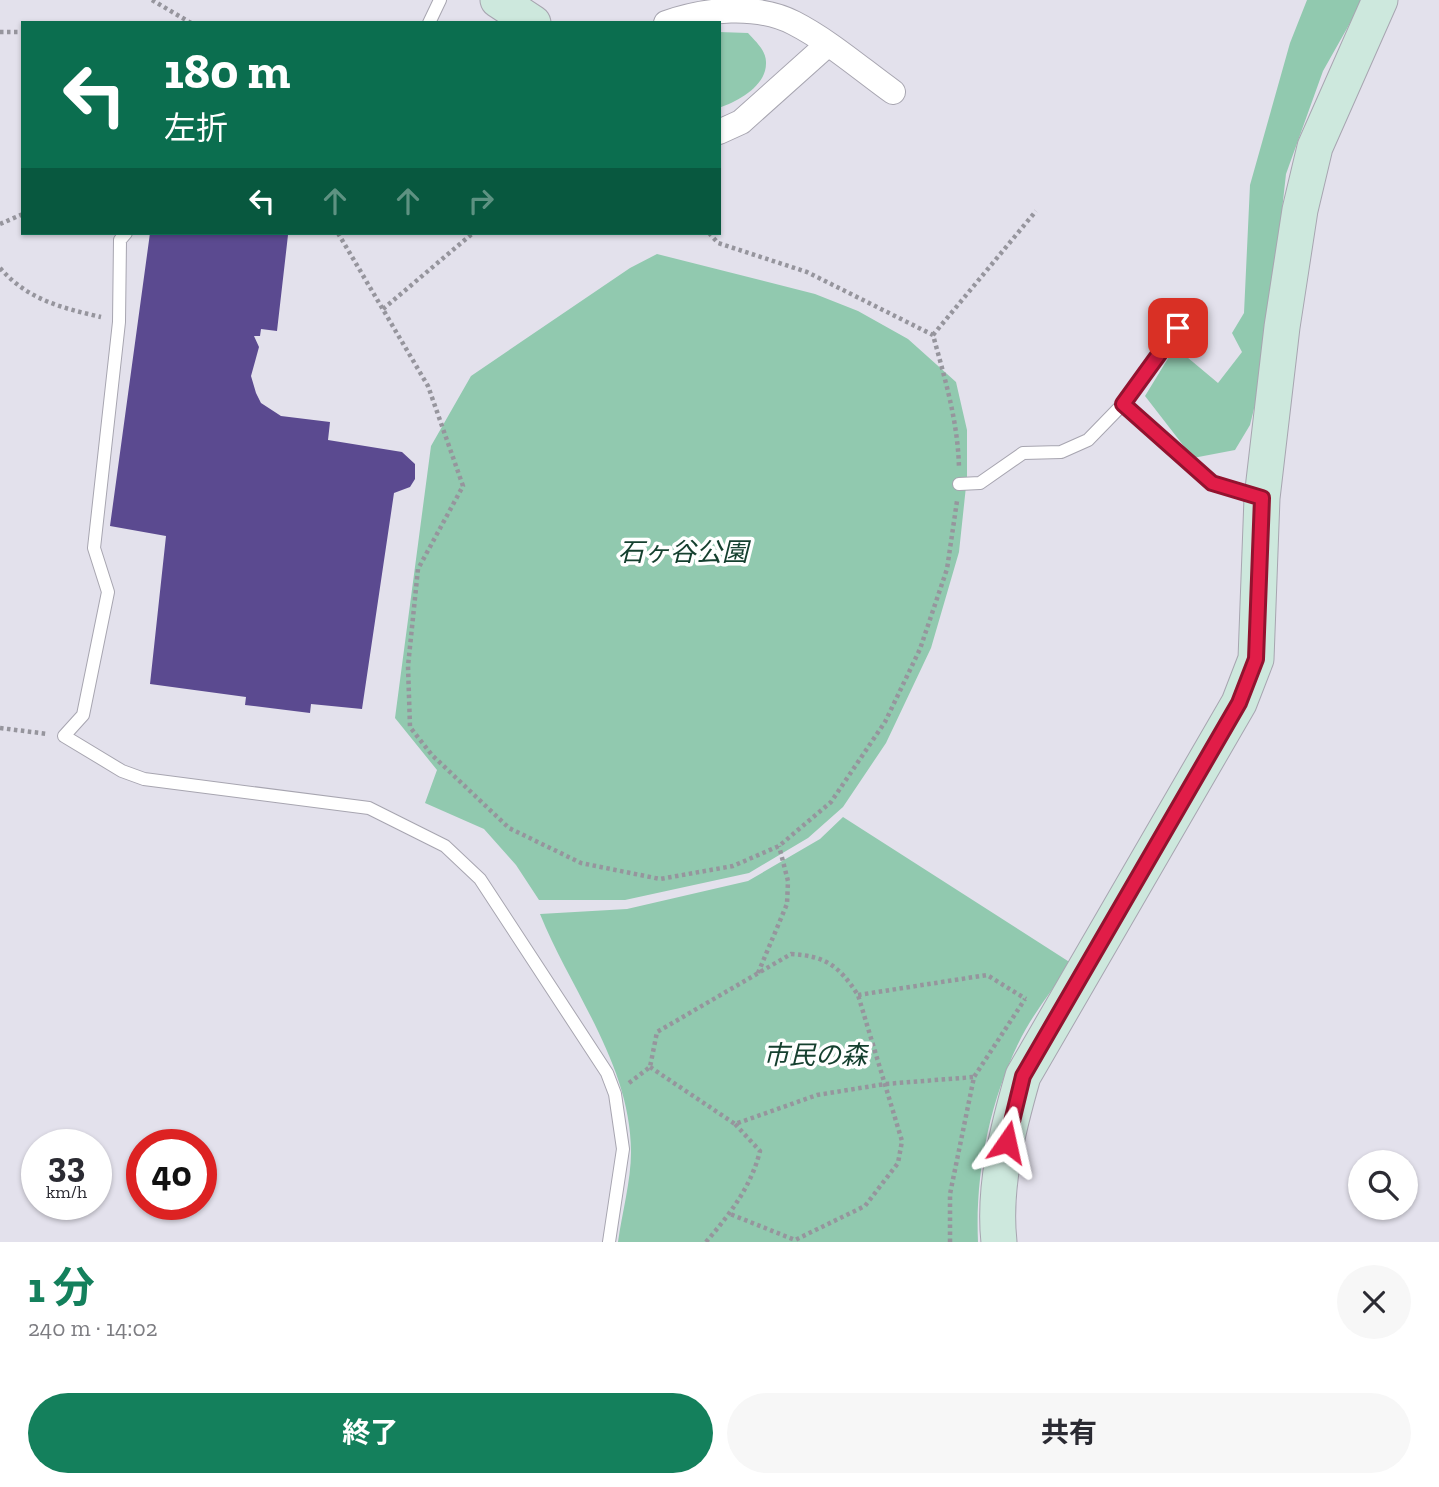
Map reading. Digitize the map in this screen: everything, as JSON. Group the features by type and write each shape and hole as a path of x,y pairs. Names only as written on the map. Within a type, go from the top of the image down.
{"street":[{"path":"498,0 530,21"},
{"path":"999,1242 1003,1167 1011,1118 1023,1076 1239,703 1256,659 1262,498 1282,327 1300,210 1315,146 1380,0"},
{"path":"675,21 716,12 755,11 793,22 893,92"},
{"path":"721,131 741,122 827,45"}],"lane":[{"path":"430,21 440,0"},
{"path":"124,235 120,240 119,322 94,548 108,592 83,715 64,736 122,771 144,779 369,808 445,846 480,879 607,1073 615,1094 623,1149 608,1242"},
{"path":"959,484 981,483 1023,453 1061,452 1088,440 1123,404 1178,328"},
{"path":"1123,404 1212,483 1262,498"}],"path":[{"path":"152,0 188,21"},
{"path":"0,32 21,32"},
{"path":"933,335 1036,211"},
{"path":"0,224 21,215"},
{"path":"339,235 428,386 463,486 418,569 408,666 410,727 432,755 509,828 582,863 660,878 733,866 779,846 831,802 891,710 920,649 947,569 959,484 958,442 949,391 933,335 807,272 718,243 711,235"},
{"path":"383,309 471,235"},
{"path":"0,268 9,279 49,304 119,322"},
{"path":"0,728 64,736"},
{"path":"758,974 787,904 788,881 779,846"},
{"path":"615,1094 650,1067 657,1032 792,954 815,956 844,974 858,995 902,1141 898,1163 865,1206 795,1241 730,1214"},
{"path":"858,995 987,975 1057,1017"},
{"path":"950,1242 950,1194 974,1077 1026,999"},
{"path":"650,1067 735,1124 760,1151 754,1174 730,1214 706,1242"},
{"path":"735,1124 817,1095 885,1084 974,1077"}],"green space":[{"path":"1307,0 1363,0 1323,71 1286,174 1265,364 1250,425 1235,450 1193,458 1145,396 1175,347 1218,383 1242,352 1232,333 1244,313 1250,185 1290,43"},
{"path":"721,32 748,33 766,58 765,71 757,85 721,107"},
{"name":"石ヶ谷公園","path":"657,254 815,294 858,311 908,339 956,382 967,430 967,477 959,552 931,648 886,743 843,807 808,838 749,873 625,900 539,900 516,865 484,829 425,803 437,770 395,718 431,446 471,376 630,268"},
{"name":"市民の森","path":"843,817 1071,963 1023,1034 999,1091 982,1166 978,1242 618,1242 631,1163 628,1120 621,1089 597,1029 540,914 627,909 748,881 820,839"}],"building":[{"path":"150,235 288,235 277,331 261,329 260,336 254,336 259,347 251,376 261,403 281,416 330,422 328,440 402,452 415,464 415,479 410,487 394,493 362,709 311,704 310,713 245,705 246,697 150,684 166,536 110,526"}],"route":[{"path":"1007,1142 1023,1076 1239,703 1256,659 1262,498 1212,483 1123,404 1178,328"}]}
